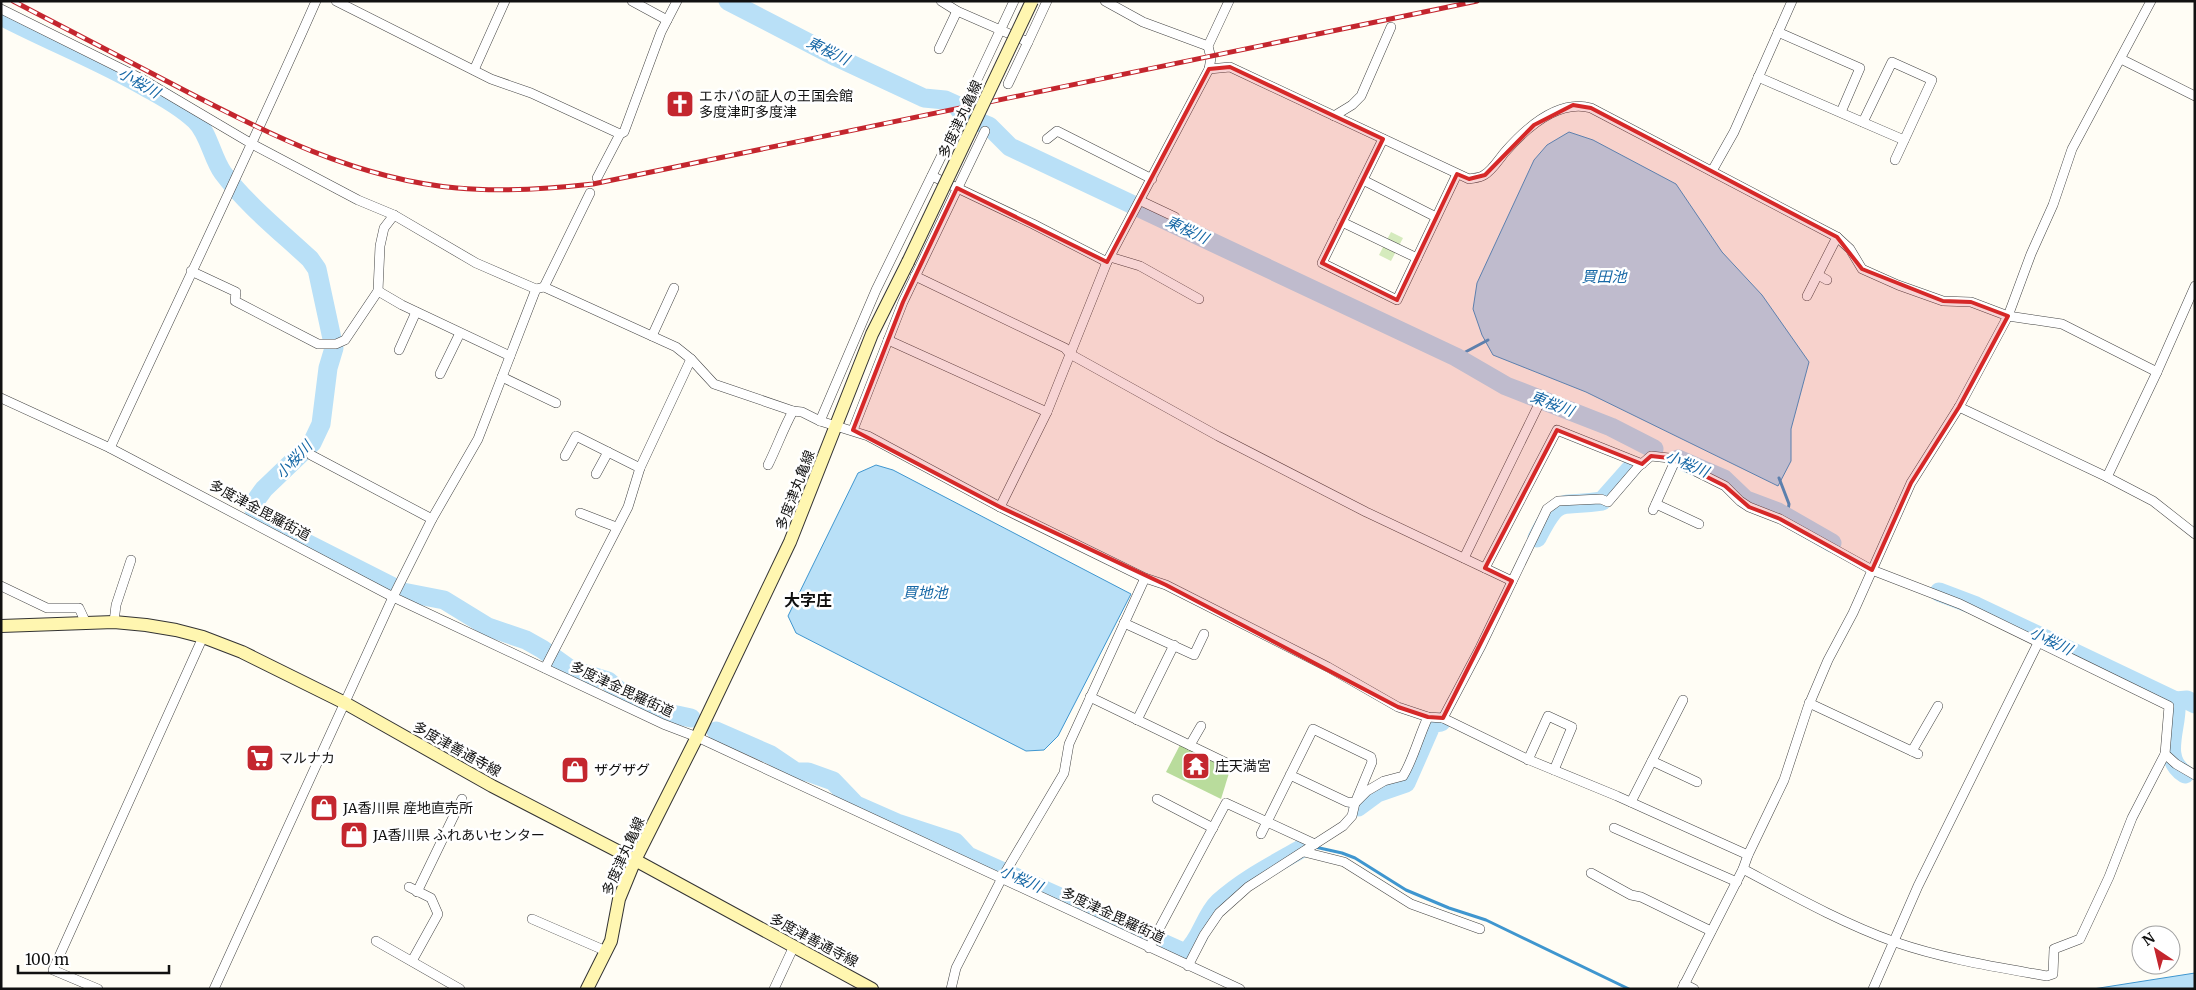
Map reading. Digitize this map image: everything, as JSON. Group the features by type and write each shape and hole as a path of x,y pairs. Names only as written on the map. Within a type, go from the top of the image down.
{"main road":[{"name":"多度津丸亀線","path":"587,989 611,941 619,899 635,860 697,737 790,542 872,334 1032,1"},
{"name":"多度津善通寺線","path":"1,626 114,622 176,630 203,637 242,652 346,703 492,786 635,860 872,989"}],"street":[{"path":"110,448 191,271 258,135 316,1"},
{"path":"336,1 491,79 531,93 620,134"},
{"path":"474,70 505,1"},
{"path":"632,1 667,20"},
{"path":"597,178 620,134 624,132 667,20 677,1"},
{"path":"941,1 957,11 1028,42"},
{"path":"969,97 1014,1"},
{"path":"1008,84 1047,1"},
{"path":"1105,1 1143,22 1208,46"},
{"path":"1000,506 1047,412 1108,259 1139,205 1209,69 1211,58 1208,46 1229,1"},
{"path":"1712,171 1734,132 1792,1"},
{"path":"1694,989 1683,986 1743,870 1748,855 1784,780 1809,703 1828,660 1853,613 1911,483 1960,407 2008,316 2031,254 2053,205 2072,149 2122,59 2151,1"},
{"path":"1,9 142,79 252,144 358,200 394,215 476,263 540,288 676,347 691,359 714,384 793,411 802,412 820,421 868,436 1000,506 1145,578 1166,585 1328,667 1398,707 1428,717 1443,718 1528,760 1631,802 1748,855"},
{"path":"938,49 957,11"},
{"path":"1334,116 1352,105 1361,96 1391,27"},
{"path":"1778,32 1860,68 1841,112"},
{"path":"2122,59 2195,96"},
{"path":"1863,122 1892,62 1932,80 1895,160"},
{"path":"1209,69 1230,67 1469,179 1485,175 1508,149 1549,114 1572,105 1591,108 1837,237 1850,249 1862,268 1880,277 1943,300 1971,302 2008,316 2068,327 2157,372"},
{"path":"1758,77 1904,140"},
{"path":"820,421 876,290 959,120"},
{"path":"853,430 888,340 916,276 985,131"},
{"path":"1047,140 1057,131 1152,179"},
{"path":"1383,139 1322,263 1397,300 1457,174"},
{"path":"932,176 1108,259 1140,266 1199,299"},
{"path":"1363,180 1436,218"},
{"path":"214,989 346,703 395,591 432,519 478,439 510,356 540,288 590,193"},
{"path":"1139,205 1175,217"},
{"path":"191,271 236,292 235,300 318,344 331,344 345,340 378,292 380,246 384,228 394,215"},
{"path":"1342,222 1417,258"},
{"path":"1807,296 1837,237"},
{"path":"1818,275 1827,280"},
{"path":"916,276 1064,348 1070,354 1227,441 1366,512 1512,581"},
{"path":"2107,477 2195,286"},
{"path":"652,336 674,288"},
{"path":"378,292 510,356"},
{"path":"398,350 416,312"},
{"path":"440,374 460,333"},
{"path":"888,340 1047,412"},
{"path":"547,665 628,506 640,468 691,359"},
{"path":"502,377 556,403"},
{"name":"多度津金毘羅街道","path":"1,398 110,448 662,724 697,737 1240,989"},
{"path":"1464,558 1539,404"},
{"path":"1960,407 2153,501 2195,534"},
{"path":"768,465 782,430 793,411"},
{"path":"1486,568 1557,430 1639,463"},
{"path":"565,456 576,436 640,468"},
{"path":"596,474 608,452"},
{"path":"311,455 323,466 432,519"},
{"path":"1443,718 1480,648 1547,509 1558,501 1605,500 1639,463 1651,456 1669,458 1725,486 1749,507 1780,519 1872,570 1960,604 2169,706 2170,759 2132,818 2109,877 2080,939 2054,949 2053,974 2047,976 1954,959 1894,942 1824,911 1743,870"},
{"path":"1676,461 1654,507 1699,524"},
{"path":"580,513 616,527"},
{"path":"114,622 116,605 131,560"},
{"path":"951,989 956,968 1002,878 1064,773 1069,744 1145,578"},
{"path":"1,586 47,608 80,608 86,623"},
{"path":"1124,623 1194,655 1204,634"},
{"path":"98,989 53,970 203,637"},
{"path":"1872,989 1918,886 2038,643"},
{"path":"1137,720 1174,645"},
{"path":"1090,697 1235,767"},
{"path":"1631,802 1683,700"},
{"path":"1809,703 1915,752 1938,706"},
{"path":"1528,760 1548,716 1572,726 1554,770"},
{"path":"1290,775 1347,802 1355,803 1384,781 1403,776 1409,767 1416,741 1428,717"},
{"path":"1190,746 1201,726"},
{"path":"1188,966 1204,935 1219,913 1248,887 1304,852 1342,826 1352,816 1355,803 1372,762 1371,756 1313,729 1261,834"},
{"path":"2170,759 2195,775"},
{"path":"1652,760 1697,782"},
{"path":"1157,799 1180,806 1212,828"},
{"path":"412,961 438,914 431,898 413,889 462,800"},
{"path":"1149,948 1226,803 1315,844"},
{"path":"1614,828 1634,842 1687,859 1737,882"},
{"path":"1304,852 1344,862 1411,904 1480,929"},
{"path":"1682,869 1687,859"},
{"path":"1591,873 1631,895 1641,897 1711,931"},
{"path":"532,919 606,952"},
{"path":"376,941 460,989"},
{"path":"774,989 794,946"}],"highlighted area":[{"path":"1230,67 1383,139 1322,263 1397,300 1457,174 1469,179 1485,175 1534,125 1573,105 1591,108 1837,237 1862,269 1943,301 1971,302 2008,316 1959,407 1911,483 1872,570 1780,519 1749,507 1725,486 1669,458 1651,456 1642,464 1557,430 1485,568 1512,581 1443,718 1428,717 1398,707 1166,585 1000,507 853,430 903,302 957,188 1107,262 1209,69"}],"green space":[{"path":"1391,232 1403,238 1391,261 1379,255"},
{"path":"1180,745 1230,770 1221,799 1166,772"}],"water":[{"name":"買田池","path":"1569,132 1593,140 1676,184 1722,252 1762,295 1809,362 1791,429 1791,461 1778,486 1586,392 1493,355 1482,335 1473,309 1477,283 1534,160 1547,145"},
{"name":"買地池","path":"876,465 893,470 1131,594 1058,736 1044,750 1026,751 796,633 788,616 858,473"},
{"path":"2195,973 2195,989 2093,989"}],"waterway":[{"name":"東桜川","path":"728,1 836,57 924,98 945,100 956,105 964,116 989,126 1010,147 1456,357 1506,386 1611,427 1654,449"},
{"name":"小桜川","path":"1,16 127,77 165,98 190,115 200,125 219,167 232,185 310,259 317,269 334,348 328,368 321,424 312,443 264,489 256,500 254,510 259,519 403,592 444,600 488,627 526,640 570,669 608,681 630,700 663,716 677,715 691,718"},
{"path":"1456,357 1488,340"},
{"name":"小桜川","path":"1678,459 1724,479 1746,500 1778,512 1832,543"},
{"name":"小桜川","path":"1537,538 1556,508 1562,505 1602,501 1633,466"},
{"path":"1779,478 1789,504 1787,517"},
{"name":"小桜川","path":"1939,592 1976,606 2176,701 2187,700 2195,704"},
{"path":"2176,701 2172,740 2173,759 2177,767 2185,774"},
{"name":"小桜川","path":"1358,807 1377,793 1406,783 1431,726 1434,723 1441,722"},
{"name":"小桜川","path":"716,731 771,755 796,772 808,772 833,781 856,805 897,823 955,842 968,856 1185,953 1195,942 1210,914 1219,902 1248,880 1301,849"},
{"path":"1315,847 1355,858 1406,890 1449,908 1486,920 1629,989"}],"railway":[{"path":"13,1 211,104 278,137 313,151 383,175 420,183 457,188 508,190 593,184 1477,1"}],"place":[{"name":"エホバの証人の王国会館 多度津町多度津","path":"680,104"},
{"name":"マルナカ","path":"260,758"},
{"name":"庄天満宮","path":"1196,766"},
{"name":"ザグザグ","path":"575,770"},
{"name":"JA香川県 産地直売所","path":"324,808"},
{"name":"JA香川県 ふれあいセンター","path":"354,835"}],"district":[{"name":"大字庄","path":"808,600"}]}
